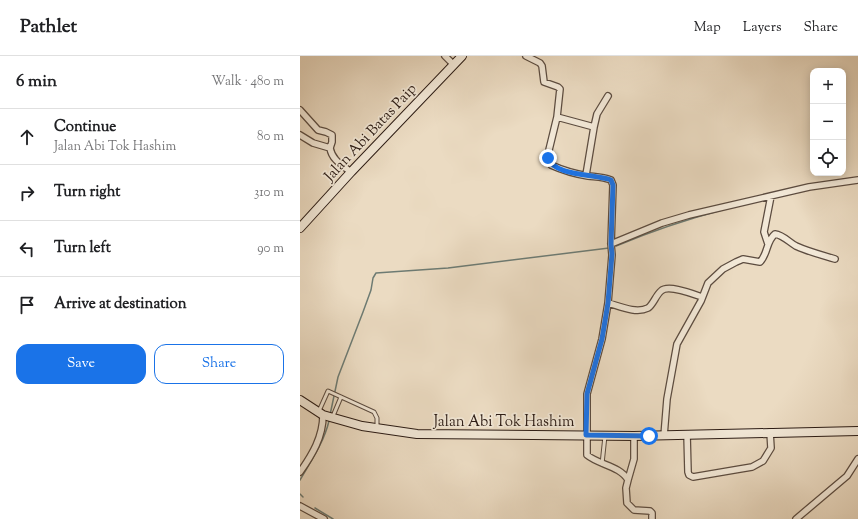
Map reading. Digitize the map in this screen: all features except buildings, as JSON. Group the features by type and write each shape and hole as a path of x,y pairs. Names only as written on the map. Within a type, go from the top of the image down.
{"main road":[{"name":"Jalan Abi Batas Paip","path":"300,228 462,56"},
{"name":"Jalan Abi Tok Hashim","path":"300,400 321,414 332,418 362,426 417,434 664,436 770,432 858,432"}],"street":[{"path":"445,56 454,65"},
{"path":"526,56 540,63 542,66 544,82 560,89 557,117 548,154 551,164 559,169 606,178 611,180 613,185 612,254 608,303 602,339 587,394 587,455 602,464 620,471 626,475 628,480"},
{"path":"586,175 597,114 608,96"},
{"path":"300,110 318,130 332,135 330,148 332,155 352,172"},
{"path":"557,117 594,127"},
{"path":"300,135 313,143 330,148"},
{"path":"611,244 662,223 689,215 814,186 858,180"},
{"path":"768,244 764,232 771,196"},
{"path":"664,436 667,399 677,344 708,283 723,269 743,259 760,262 764,258 772,236 777,234 798,246 835,259"},
{"path":"608,303 634,310 649,308 661,290 665,288 681,290 702,297"},
{"path":"300,472 310,457 320,437 321,414"},
{"path":"687,434 688,472 689,475 694,477 752,467 763,461 771,448 770,432"},
{"path":"634,436 634,459 626,488 627,503 634,510 650,511 652,513 652,519"},
{"path":"796,519 847,476 858,459"},
{"path":"300,506 324,519"}],"lane":[{"path":"321,414 328,391 374,412 377,418 376,428"},
{"path":"332,418 341,397"},
{"path":"602,464 605,436"}],"waterway":[{"path":"616,246 668,226 722,210"},
{"path":"330,415 338,377 376,273 448,268 609,248"},
{"path":"300,480 321,444 329,421"},
{"path":"300,494 303,497"},
{"path":"315,508 333,519"}],"route":[{"path":"548,158 551,164 559,169 606,178 611,180 613,185 612,254 608,303 602,339 586,400 586,435 649,436"}]}
